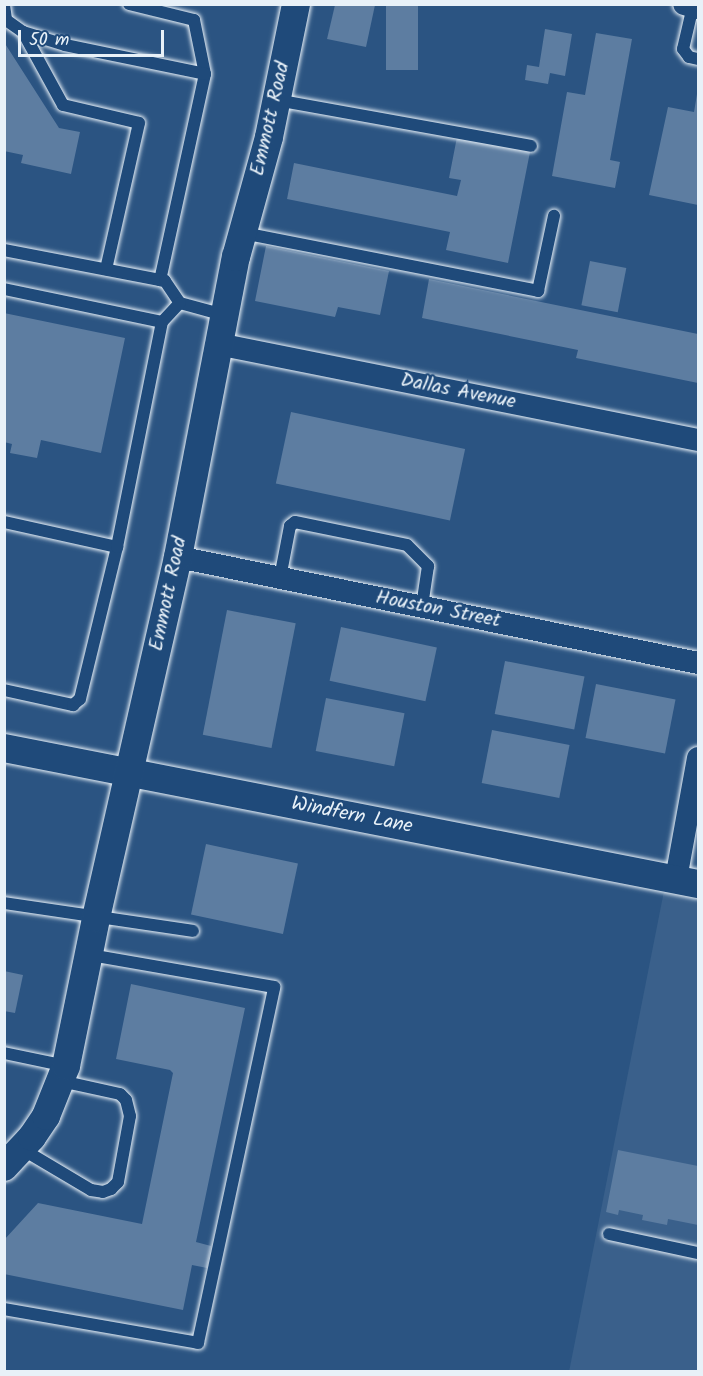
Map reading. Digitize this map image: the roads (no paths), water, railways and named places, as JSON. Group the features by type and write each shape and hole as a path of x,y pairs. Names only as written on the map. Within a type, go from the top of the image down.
{"street":[{"name":"Emmott Road","path":"13,1158 46,1116 63,1073 178,557 224,315 276,100 296,4"},
{"name":"Dallas Avenue","path":"218,344 699,440"},
{"name":"Houston Street","path":"178,557 699,663"},
{"name":"Windfern Lane","path":"4,748 687,882"},
{"path":"687,882 699,758"}],"lane":[{"path":"129,4 194,20 205,74 160,280"},
{"path":"4,5 6,20 23,32 65,45 205,74"},
{"path":"692,6 683,49 689,57 699,59"},
{"path":"23,32 63,105 139,123 106,269"},
{"path":"276,100 531,146"},
{"path":"243,233 538,291 554,216"},
{"path":"4,250 165,281 180,303 224,315"},
{"path":"4,289 162,322"},
{"path":"4,690 74,705 80,699 117,547 162,322 180,303"},
{"path":"4,522 117,547"},
{"path":"280,578 290,526 296,522 407,545 428,566 422,606"},
{"path":"4,903 193,931"},
{"path":"4,1309 198,1343 274,987 90,955"},
{"path":"4,1053 120,1094 126,1100 130,1116 118,1182 111,1189 103,1192 92,1190 13,1158"},
{"path":"609,1234 699,1253"}]}
